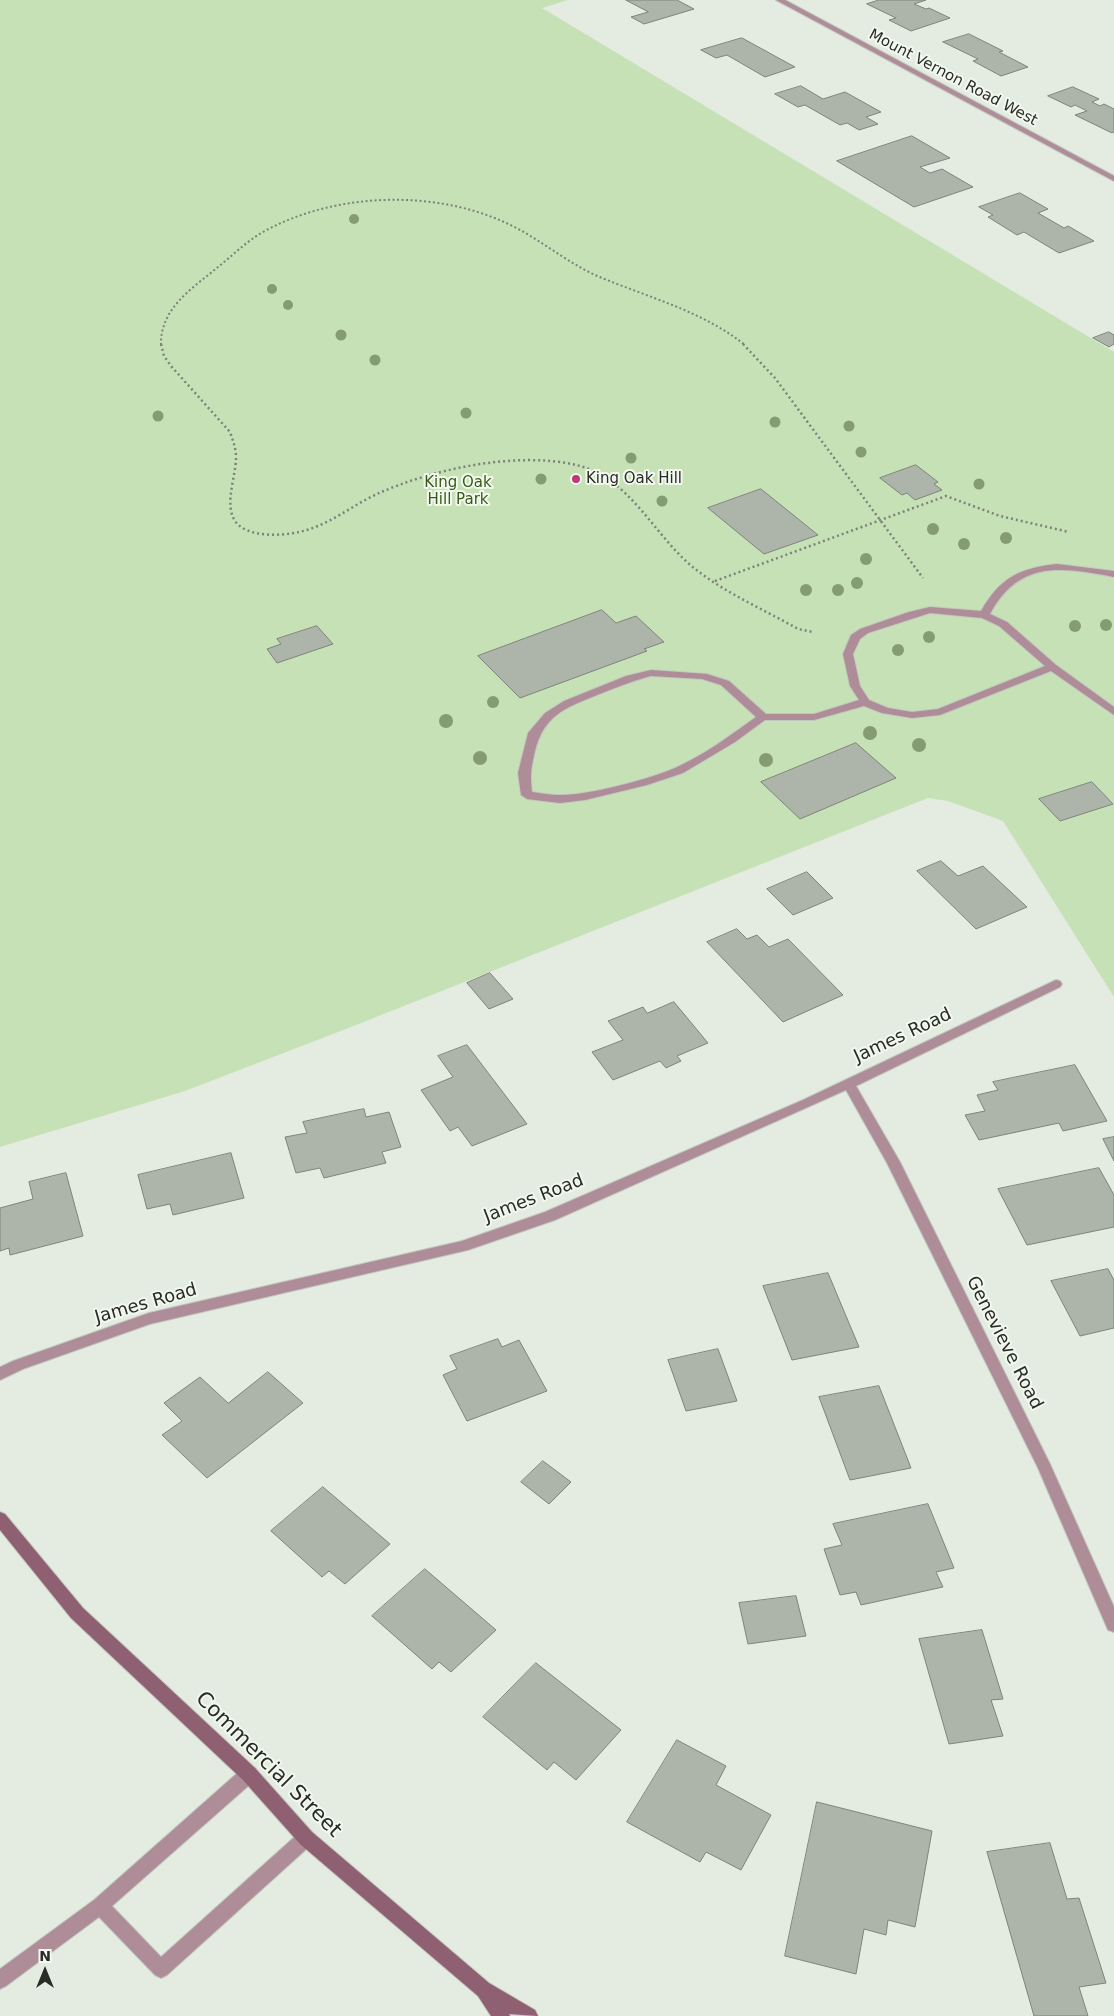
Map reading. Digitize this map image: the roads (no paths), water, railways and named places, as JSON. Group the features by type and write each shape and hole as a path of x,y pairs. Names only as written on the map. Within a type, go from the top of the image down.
{"main road":[{"name":"Commercial Street","path":"0,1519 77,1613 249,1774 306,1838 483,1989 529,2016"},
{"path":"483,1989 501,2016"}],"street":[{"name":"Mount Vernon Road West","path":"780,0 1114,179"},
{"path":"984,615 992,599 1007,582 1018,575 1033,570 1070,567 1114,574"},
{"path":"1052,667 940,712 912,715 886,711 865,702 855,686 848,654 855,637 864,631 905,616 930,610 984,615 1003,624 1052,667 1114,712"},
{"path":"763,717 725,683 703,676 650,673 630,678 568,703 549,715 534,733 524,773 526,795 560,799 643,782 679,770 731,740 763,717 814,717 865,702"},
{"name":"James Road","path":"0,1374 18,1365 150,1319 472,1243 550,1216 848,1083 1056,984"},
{"name":"Genevieve Road","path":"848,1083 892,1162 1045,1468 1114,1625"},
{"path":"0,1980 100,1906 249,1774"},
{"path":"100,1906 161,1969 306,1838"}],"place":[{"name":"King Oak Hill","path":"576,479"}],"park label":[{"name":"King Oak Hill Park","path":"458,492"}]}
